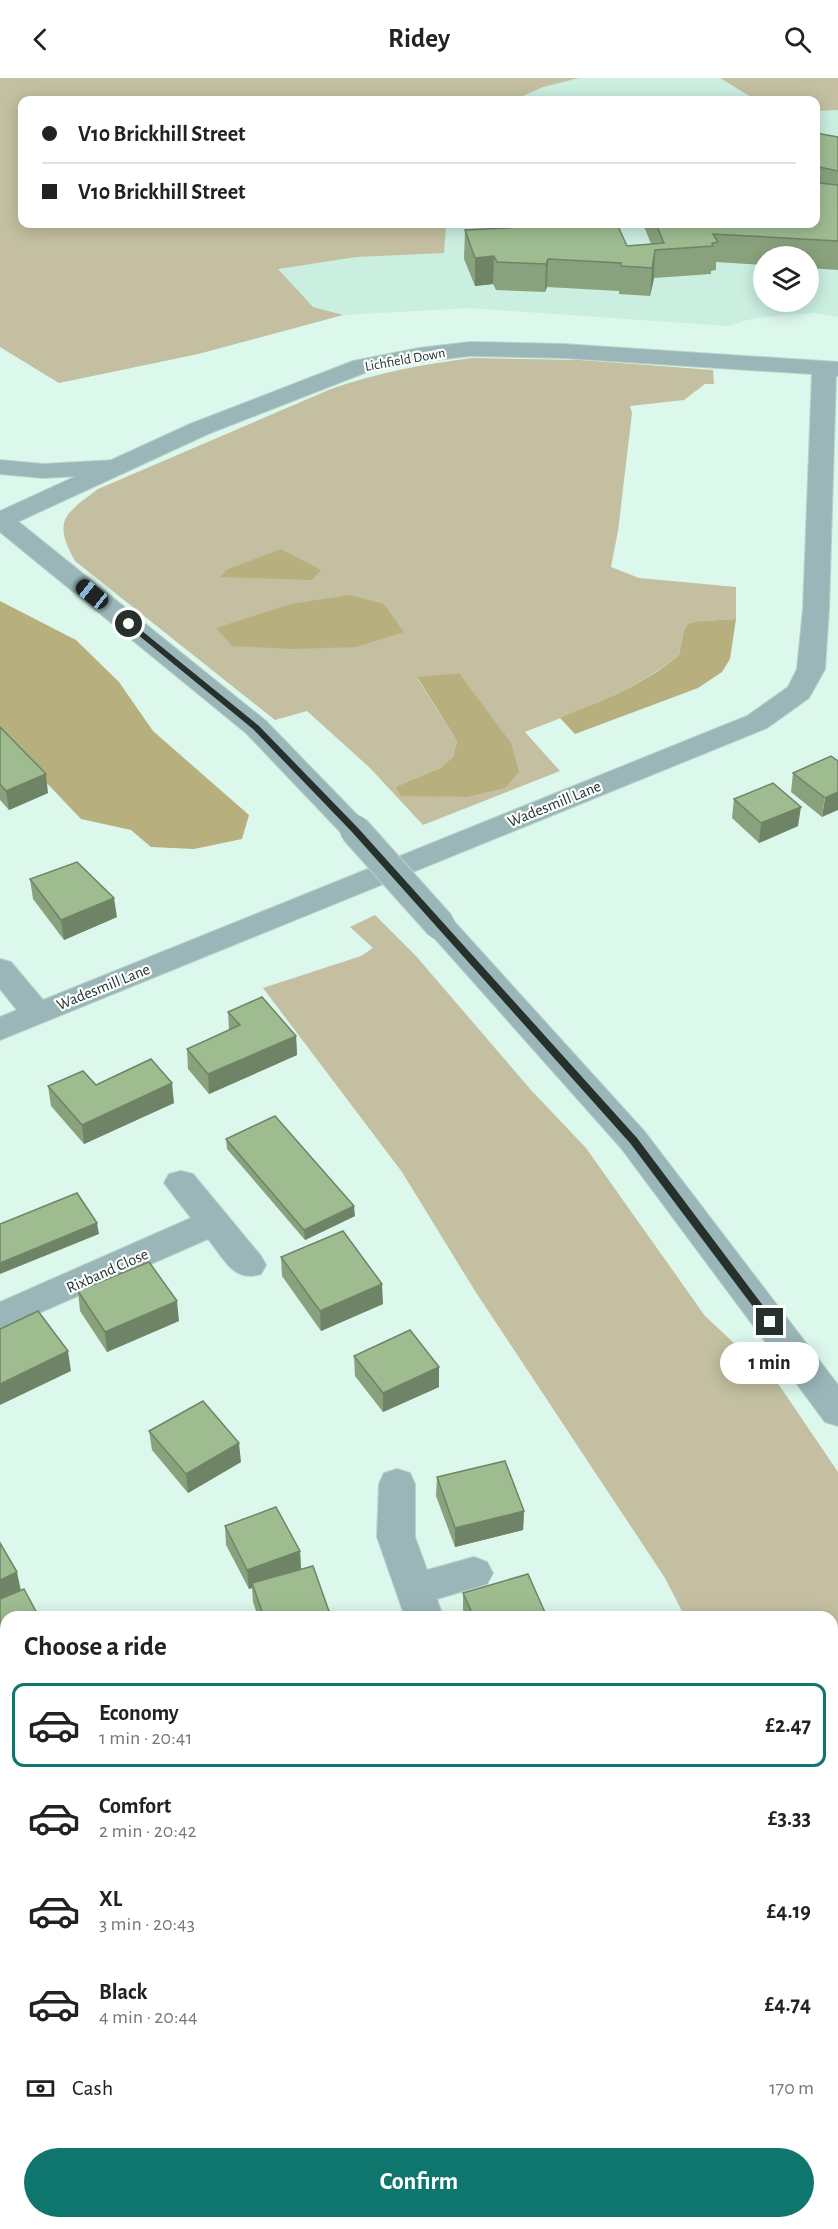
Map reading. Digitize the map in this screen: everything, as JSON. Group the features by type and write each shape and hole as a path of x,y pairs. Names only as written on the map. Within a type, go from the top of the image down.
{"street":[{"name":"Lichfield Down","path":"1,519 199,429 361,366 419,355 470,349 563,351 831,368"},
{"name":"Wadesmill Lane","path":"0,1029 757,722 799,692 824,671 816,609 831,368"},
{"path":"0,467 43,471 116,467"},
{"path":"1,519 256,728 355,830 633,1140 838,1412"},
{"path":"0,969 37,1013"},
{"path":"181,1183 249,1265"},
{"name":"Rixband Close","path":"0,1317 214,1222"},
{"path":"397,1484 396,1537 419,1603 474,1573"}],"shaded area":[{"path":"0,78 838,78 838,317 816,313 783,315 751,319 728,326 468,308 343,315 198,354 59,383 0,347"},
{"path":"0,78 579,78 543,87 523,96 18,96 18,228 446,228 444,253 356,257 278,269 313,307 343,315 198,354 59,383 0,347"},
{"path":"720,78 838,78 838,110 820,111 820,96 749,96"},
{"path":"472,358 580,360 713,370 714,384 705,384 684,400 630,406 632,413 618,531 611,567 639,578 736,587 736,619 701,621 683,634 679,655 662,668 625,690 525,732 560,771 423,825 370,768 307,711 275,720 75,561 64,536 63,527 70,512 98,489 331,389 418,366","holes":["459,673 467,797 401,795 395,787 440,768 453,757 457,741 417,678"]},
{"path":"281,549 321,570 312,580 220,577 226,570"},
{"path":"350,595 384,604 404,632 356,647 293,649 232,646 216,628 291,604"},
{"path":"0,601 76,640 119,682 153,731 249,815 242,839 194,849 151,847 131,830 81,819 0,734"},
{"path":"736,619 730,659 722,672 698,688 575,734 560,718 622,691 666,665 679,655 683,634 688,624"},
{"path":"459,673 511,743 519,772 505,788 467,797 401,796 395,787 440,768 453,757 457,741 417,677"},
{"path":"375,915 416,956 531,1090 586,1148 705,1316 779,1385 838,1472 838,1611 682,1611 665,1578 475,1291 402,1172 263,988 361,956 373,948 350,927"}],"building":[{"path":"820,134 838,137 838,171 820,167"},
{"path":"820,183 838,185 838,241 713,234 718,242 712,243 713,246 655,250 652,268 621,266 621,263 548,259 546,264 497,262 494,256 475,258 465,230 619,228 627,246 664,243 658,228 820,228"},
{"path":"0,727 46,774 6,791 0,784"},
{"path":"831,756 838,761 838,792 825,798 793,773"},
{"path":"773,783 801,807 761,823 734,799"},
{"path":"77,862 114,898 61,920 30,879"},
{"path":"262,997 296,1036 208,1074 187,1049 240,1025 228,1012"},
{"path":"151,1059 172,1083 82,1125 48,1086 83,1071 96,1085"},
{"path":"275,1116 354,1206 304,1230 226,1139"},
{"path":"77,1193 97,1223 0,1263 0,1224"},
{"path":"343,1231 382,1284 320,1311 281,1257"},
{"path":"149,1262 177,1301 105,1332 78,1291"},
{"path":"38,1311 68,1351 0,1384 0,1329"},
{"path":"410,1330 439,1367 383,1393 354,1356"},
{"path":"203,1401 239,1443 186,1474 149,1431"},
{"path":"505,1461 524,1511 455,1528 437,1477"},
{"path":"276,1507 300,1551 247,1570 225,1526"},
{"path":"0,1543 17,1572 0,1580"},
{"path":"313,1566 329,1611 262,1611 252,1583"},
{"path":"528,1574 544,1611 471,1611 463,1593"},
{"path":"24,1589 36,1611 0,1611 0,1599"}],"route":[{"path":"129,624 256,728 355,830 633,1140 770,1322"}]}
